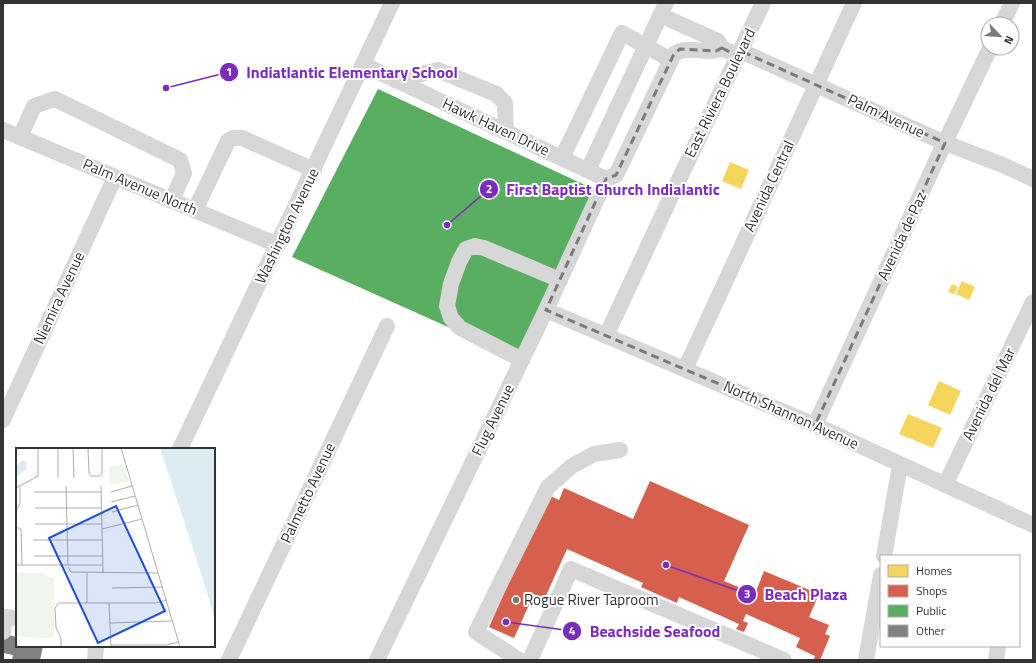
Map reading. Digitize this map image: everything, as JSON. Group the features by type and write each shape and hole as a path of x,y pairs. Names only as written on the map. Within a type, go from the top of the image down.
{"street":[{"name":"Washington Avenue","path":"180,448 364,65 392,3"},
{"name":"East Riviera Boulevard","path":"606,336 763,3"},
{"name":"Avenida Central","path":"685,369 854,3"},
{"path":"1006,16 1012,3"},
{"name":"Palm Avenue","path":"663,9 718,41 722,48 739,53 816,84 945,143 1003,165 1033,179"},
{"path":"588,170 663,9"},
{"path":"562,158 622,33 671,60"},
{"path":"606,179 616,175 674,54 680,49 716,51 722,48"},
{"name":"Avenida de Paz","path":"815,425 986,56"},
{"name":"Hawk Haven Drive","path":"364,65 606,179"},
{"path":"395,80 438,70 496,94 505,103 506,132"},
{"path":"20,137 34,106 55,99 180,160 184,173 172,200"},
{"name":"Palm Avenue North","path":"3,130 278,245"},
{"path":"195,210 230,139 238,137 314,170"},
{"name":"Niemira Avenue","path":"3,420 115,177"},
{"name":"Flug Avenue","path":"377,660 546,310 606,179"},
{"path":"522,360 460,328 451,318 447,306 451,284 459,262 466,249 475,246 484,248 560,280"},
{"name":"Avenida del Mar","path":"945,485 1033,302"},
{"name":"North Shannon Avenue","path":"546,310 815,425 1033,526"},
{"name":"Palmetto Avenue","path":"229,660 388,326"},
{"path":"519,660 476,632 548,486 572,466 594,454 620,450"},
{"path":"884,555 900,465"},
{"path":"530,660 570,570 784,660"},
{"path":"866,660 880,581"},
{"path":"3,632 5,616 16,618"},
{"path":"95,660 96,647"},
{"path":"996,660 998,647"}],"highlighted area":[{"path":"722,48 738,56 741,51 945,143 815,425 546,310 606,179 616,175 674,54 680,49 716,51"}],"building: Homes":[{"path":"730,162 749,170 741,189 722,181"},
{"path":"962,281 975,287 969,300 956,294"},
{"path":"952,284 958,287 954,294 948,292"},
{"path":"939,381 961,391 950,415 928,405"},
{"path":"908,414 942,428 933,448 899,434"}],"building: Shops":[{"path":"650,481 749,525 724,581 755,594 764,571 819,594 809,617 829,625 825,634 830,636 820,660 814,659 815,656 796,647 800,638 746,614 743,621 748,623 744,632 736,629 739,624 679,597 677,603 641,587 643,583 567,549 544,600 534,594 514,638 489,627 548,495 559,500 564,488 633,519"}],"building: Public":[{"path":"378,89 600,192 522,360 292,257"}],"building: Other":[{"path":"3,634 16,637 16,647 43,647 40,660 12,660 13,655 3,653"}],"place":[{"name":"Indiatlantic Elementary School","path":"166,88"},
{"name":"First Baptist Church Indialantic","path":"447,225"},
{"name":"Beach Plaza","path":"666,565"},
{"name":"Rogue River Taproom","path":"516,600"},
{"name":"Beachside Seafood","path":"506,622"}]}
